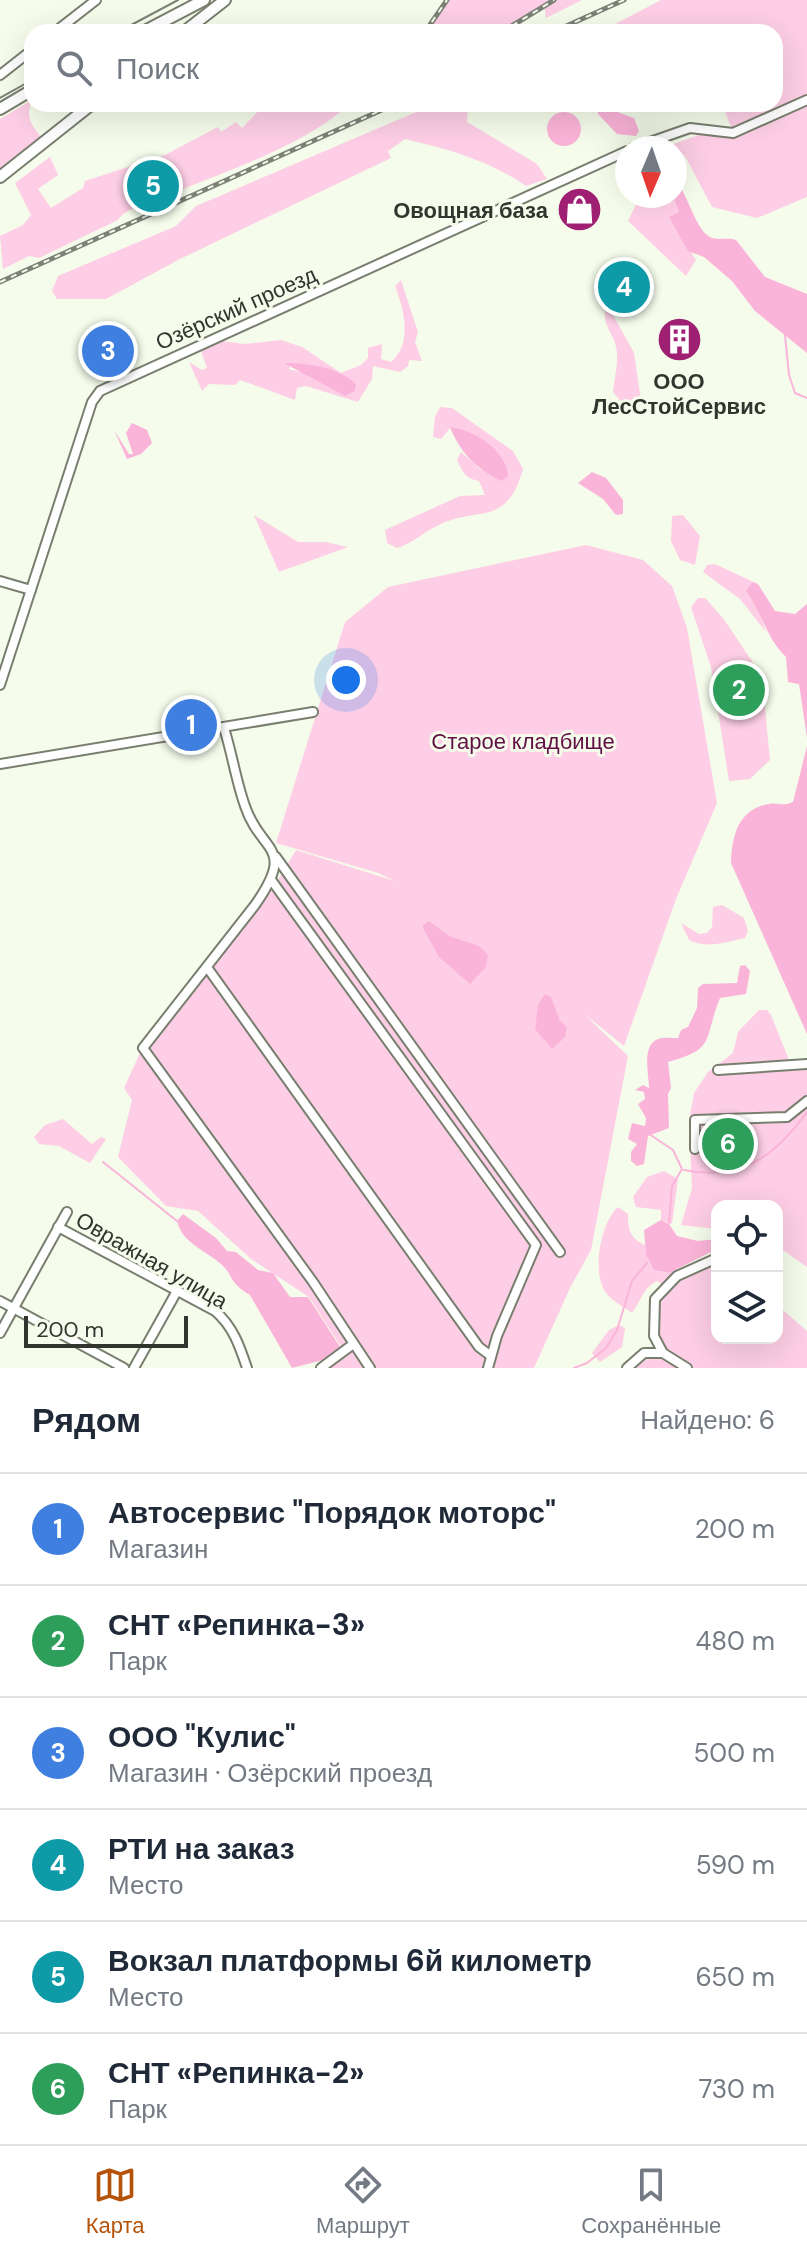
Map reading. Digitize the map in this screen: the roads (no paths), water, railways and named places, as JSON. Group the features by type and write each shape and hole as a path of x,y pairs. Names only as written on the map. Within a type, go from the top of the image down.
{"main road":[{"path":"158,24 204,0"},
{"path":"195,24 225,0"},
{"path":"0,109 24,95"},
{"path":"0,177 82,112"}],"street":[{"path":"65,24 96,0"},
{"path":"0,75 24,56"},
{"path":"783,111 807,100"},
{"path":"662,136 690,128 733,133 780,112"},
{"name":"Озёрский проезд","path":"0,685 92,402 100,391 615,156"},
{"path":"0,581 31,590"},
{"path":"0,764 313,712"},
{"path":"224,728 245,806 296,889 560,1252"},
{"path":"273,851 272,881 143,1048 313,1282 370,1368"},
{"path":"272,881 536,1245 488,1368"},
{"path":"209,970 479,1347 491,1356"},
{"path":"718,1070 807,1064"},
{"path":"695,1149 695,1120 787,1117 807,1101"},
{"path":"0,1333 67,1212"},
{"name":"Овражная улица","path":"58,1227 224,1319 247,1368"},
{"path":"687,1368 663,1353 654,1336 655,1299 677,1276 711,1261"},
{"path":"134,1368 177,1291"},
{"path":"0,1301 124,1368"},
{"path":"321,1368 352,1345"},
{"path":"627,1368 644,1353 663,1353"}],"waterway":[{"path":"785,335 789,375 795,393 807,398"},
{"path":"684,1170 723,1172 755,1162 782,1141 807,1112"},
{"path":"649,1134 673,1150 682,1169 672,1186 669,1223"},
{"path":"103,1162 177,1221"},
{"path":"574,1368 587,1363 606,1348 617,1330 632,1281 647,1263"}],"tram line":[{"path":"133,24 178,0"},
{"path":"0,98 24,84"}],"railway":[{"path":"430,24 447,0"},
{"path":"515,24 554,0"},
{"path":"571,24 624,0"},
{"path":"0,282 377,112"}],"place":[{"name":"Вокзал платформы 6й километр","path":"153,186"},
{"name":"Овощная база","path":"579,210"},
{"name":"РТИ на заказ","path":"624,287"},
{"name":"ООО ЛесСтойСервис","path":"679,340"},
{"name":"ООО \"Кулис\"","path":"108,351"},
{"name":"СНТ «Репинка-3»","path":"739,690"},
{"name":"Автосервис \"Порядок моторс\"","path":"191,725"},
{"name":"СНТ «Репинка-2»","path":"728,1144"}],"park label":[{"name":"Старое кладбище","path":"523,741"}]}
